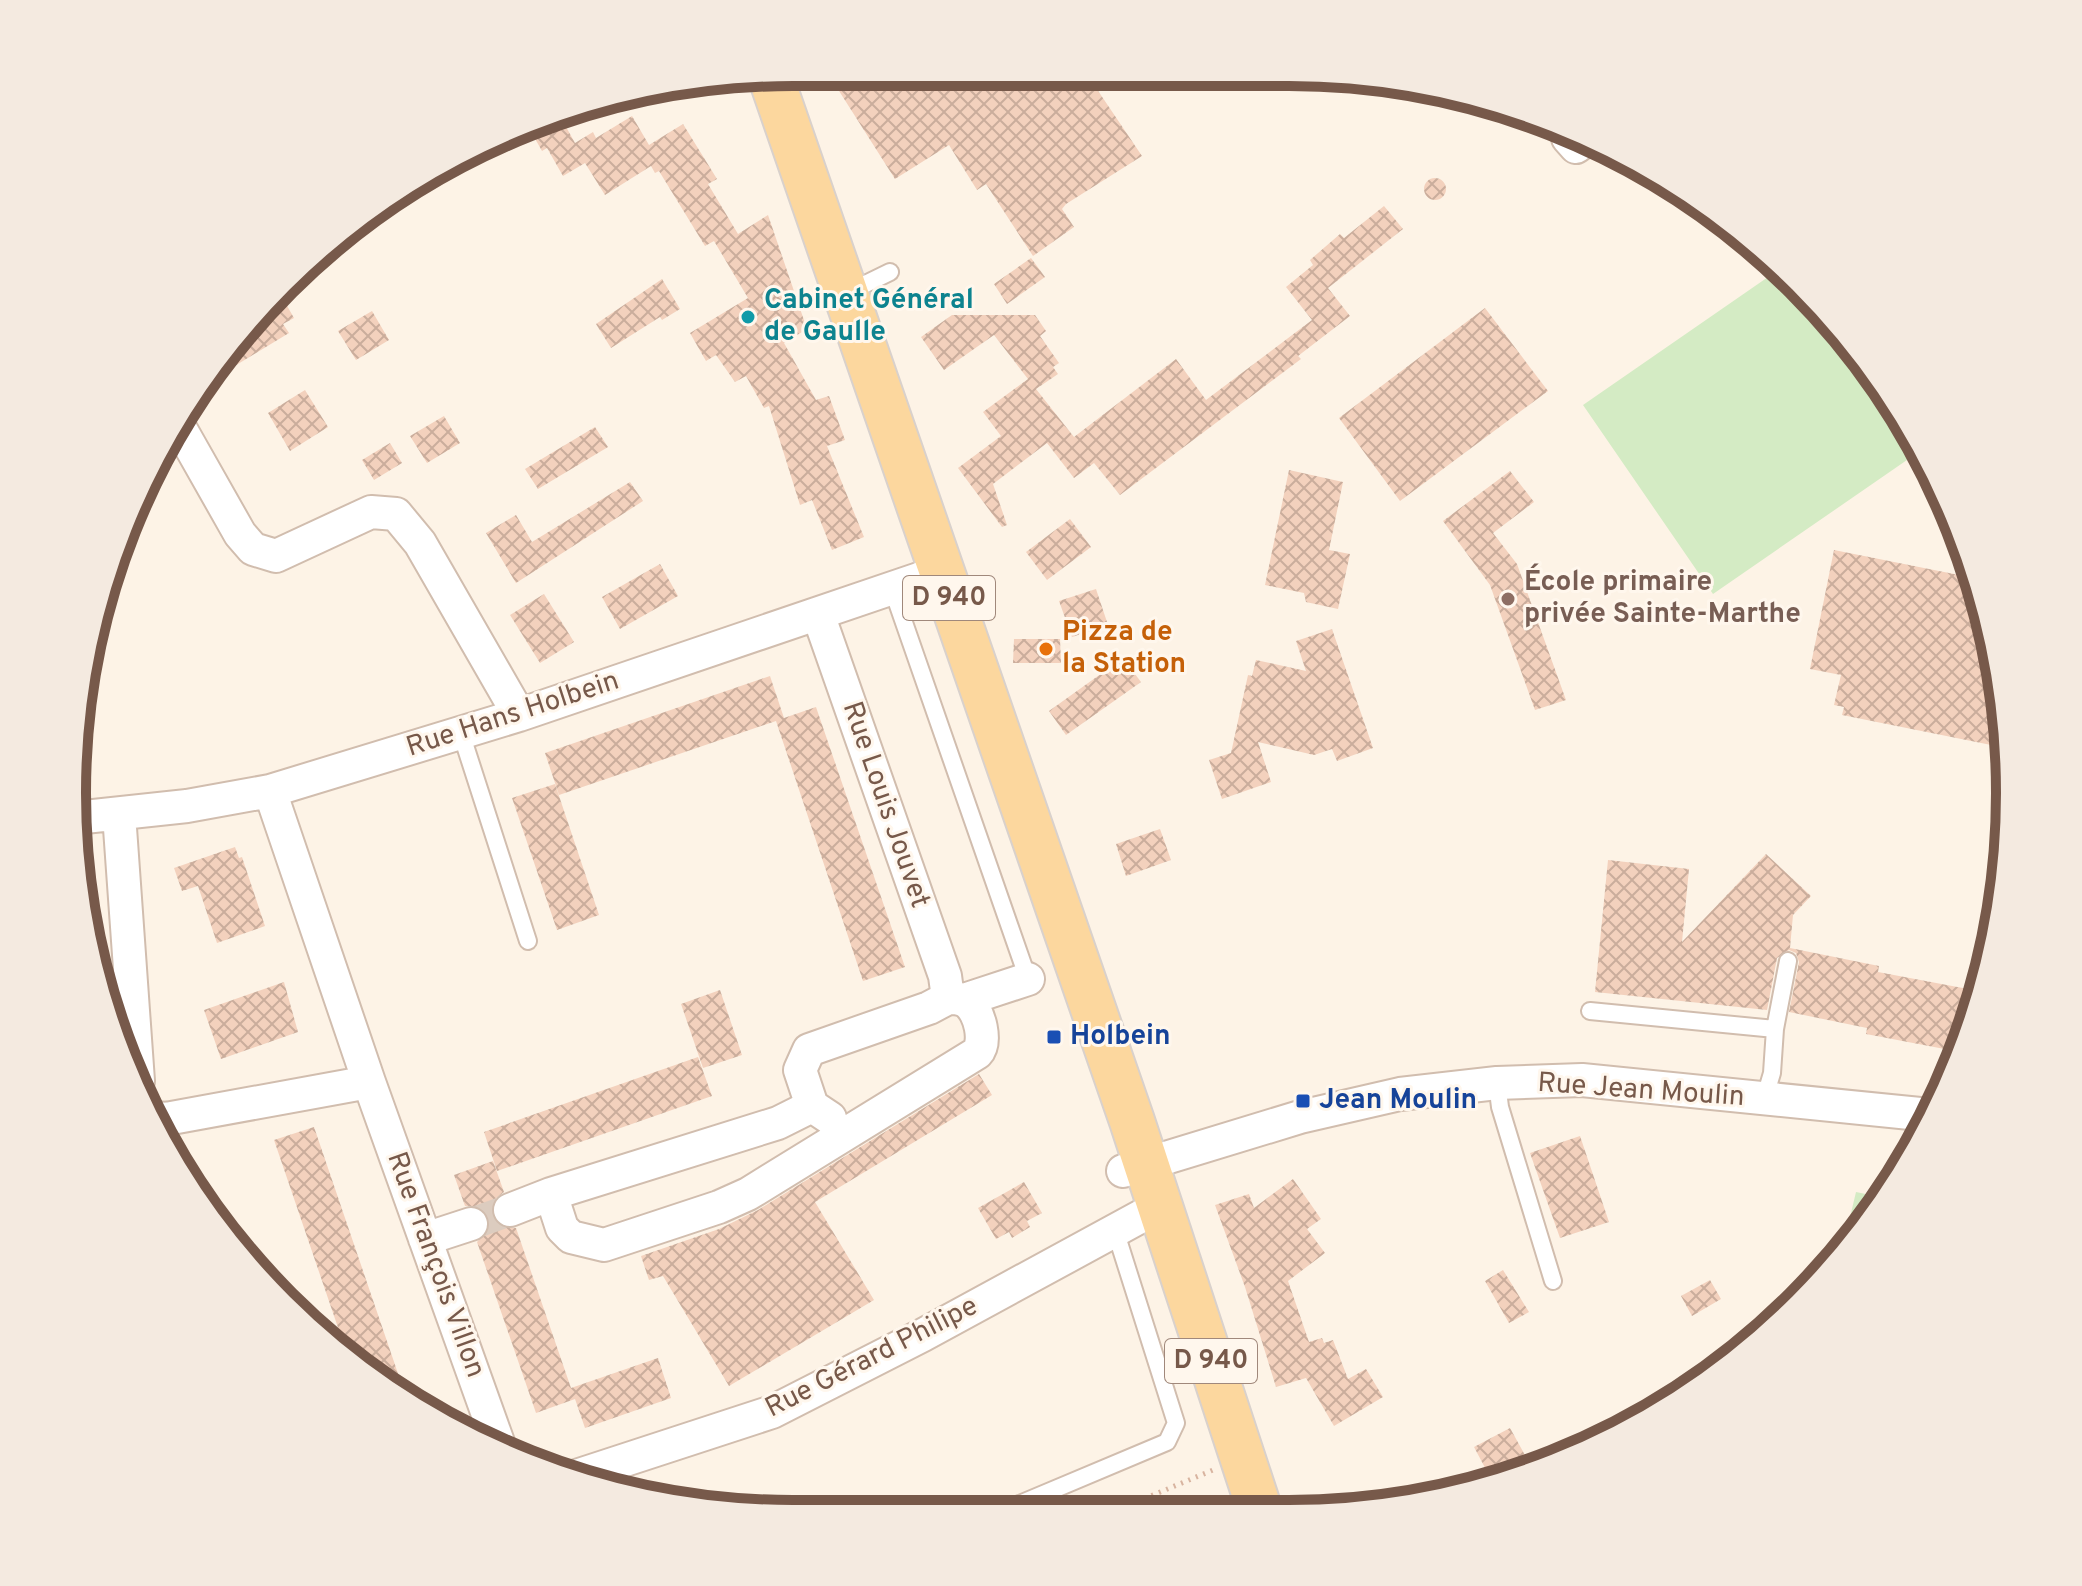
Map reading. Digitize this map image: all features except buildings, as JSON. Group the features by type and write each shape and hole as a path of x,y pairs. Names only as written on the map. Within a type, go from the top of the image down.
{"main road":[{"name":"D 940","path":"774,87 845,294 917,579"},
{"name":"D 940","path":"752,88 917,579 1134,1168 1138,1218 1231,1500"},
{"name":"D 940","path":"1138,1218 1256,1500"}],"street":[{"path":"184,435 240,534 253,549 276,556 371,512 396,514 420,543 519,715"},
{"name":"Rue Hans Holbein","path":"87,817 270,791 519,715 917,579"},
{"name":"Rue Louis Jouvet","path":"551,1194 562,1228 571,1237 604,1245 719,1207 748,1194 965,1063 983,1047 972,1005 956,999 945,976 818,614"},
{"name":"Rue François Villon","path":"270,791 369,1082 495,1434"},
{"path":"119,814 136,1053"},
{"path":"850,1131 812,1106 800,1070 809,1050 956,999 1028,979"},
{"name":"Rue Jean Moulin","path":"1134,1168 1300,1117 1386,1097 1497,1083 1582,1080 1919,1114"},
{"path":"166,1119 369,1082"},
{"path":"510,1210 551,1194 778,1123 812,1106"},
{"name":"Rue Gérard Philipe","path":"593,1471 772,1412 923,1335 1138,1218"},
{"path":"425,1239 471,1224"}],"lane":[{"path":"845,294 890,272"},
{"path":"917,579 1028,979"},
{"path":"461,733 528,941"},
{"path":"1764,1100 1772,1073 1775,1029 1788,961"},
{"path":"1590,1011 1775,1029"},
{"path":"1497,1083 1500,1107 1553,1281"},
{"path":"1029,1500 1167,1442 1174,1434 1176,1423 1138,1218"}],"path":[{"path":"1141,1500 1221,1467"}],"green space":[{"path":"1770,275 1821,327 1850,363 1877,400 1911,457 1713,594 1583,405"},
{"path":"1856,1192 1870,1195 1850,1223 1848,1225"}],"tunnel":[{"path":"471,1224 510,1210"}],"place":[{"name":"Cabinet Général de Gaulle","path":"748,317"},
{"name":"École primaire privée Sainte-Marthe","path":"1508,599"},
{"name":"Pizza de la Station","path":"1046,649"},
{"name":"Holbein","path":"1054,1037"},
{"name":"Jean Moulin","path":"1303,1101"}]}
